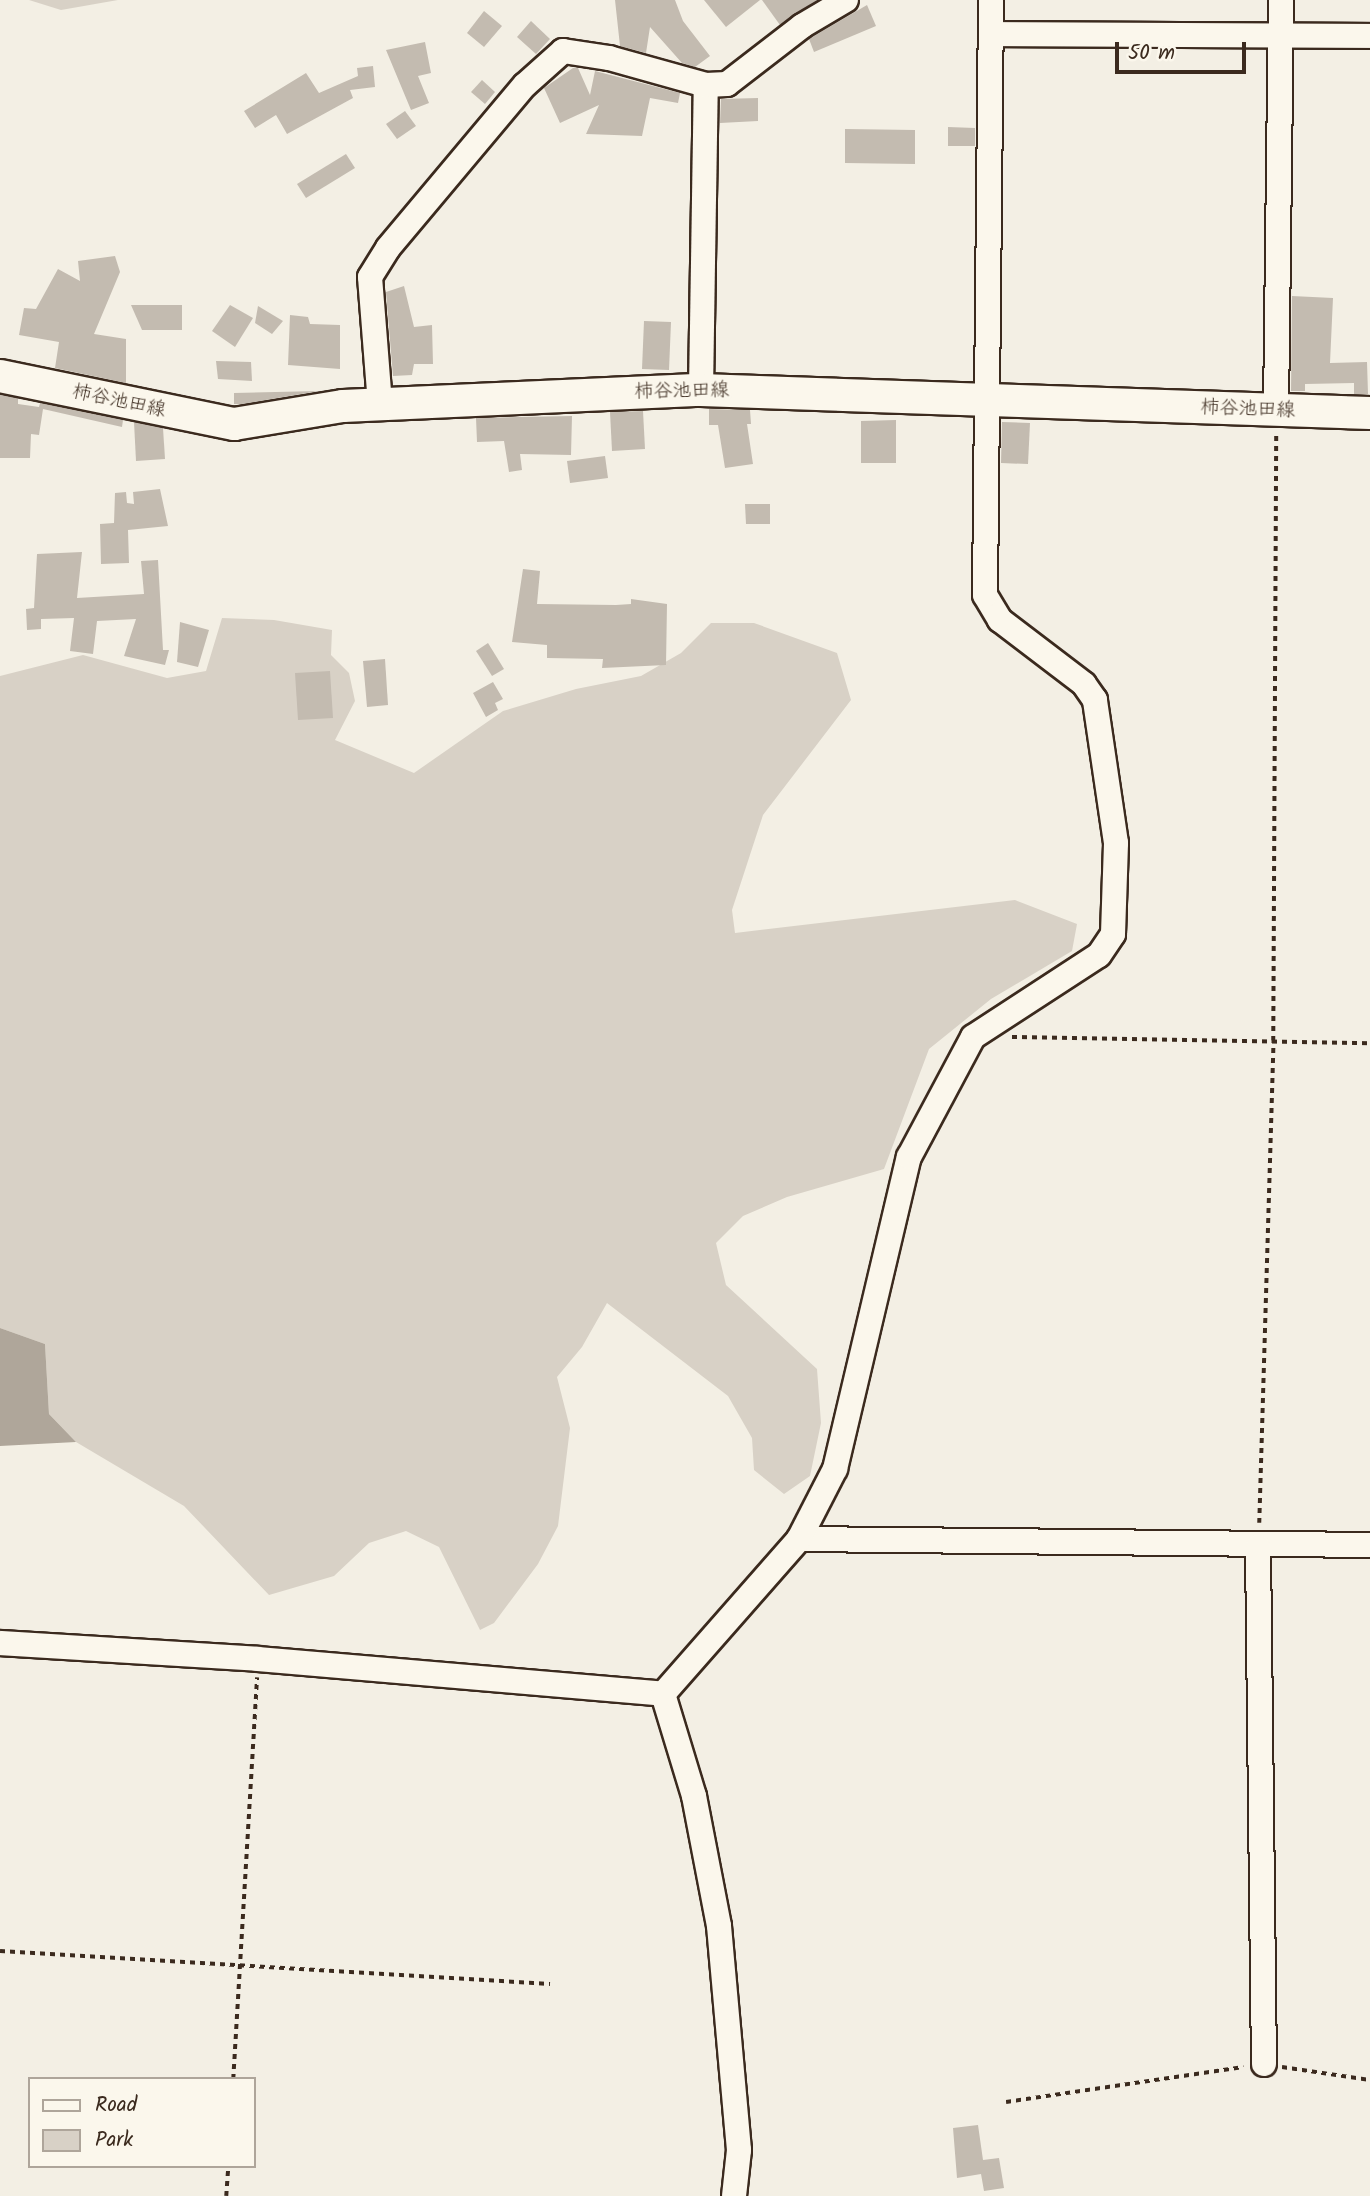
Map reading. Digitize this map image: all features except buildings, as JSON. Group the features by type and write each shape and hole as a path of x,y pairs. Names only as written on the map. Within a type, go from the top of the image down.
{"main road":[{"name":"柿谷池田線","path":"0,376 234,424 380,404 701,390 1370,413"}],"street":[{"path":"380,404 370,277 388,248 526,85 563,51 609,58 706,85 727,85 802,26 846,0"},
{"path":"663,1695 799,1539 835,1469 909,1157 974,1037 1099,956 1113,934 1116,915 1116,843 1096,700 1084,684 1000,620 985,595 984,398 991,0"},
{"path":"1276,411 1281,0"},
{"path":"991,34 1370,36"},
{"path":"701,390 706,85"},
{"path":"799,1539 1258,1546 1370,1545"},
{"path":"1258,1546 1264,2064"},
{"path":"0,1643 258,1659 663,1695"},
{"path":"663,1695 694,1796 719,1926 739,2150 734,2196"}],"path":[{"path":"1258,1546 1273,1041 1276,411"},
{"path":"974,1037 1370,1043"},
{"path":"233,2077 258,1659"},
{"path":"0,1951 550,1984"},
{"path":"1006,2102 1264,2064 1370,2080"},
{"path":"226,2196 228,2168"}],"green space":[{"path":"29,0 118,0 61,10"},
{"path":"222,618 274,620 332,630 331,655 349,673 355,701 335,740 414,773 503,711 576,689 641,676 681,653 711,623 754,623 837,653 851,700 763,815 732,910 735,933 1015,900 1077,924 1072,951 991,999 929,1049 884,1169 787,1197 743,1216 716,1243 726,1285 817,1369 821,1423 810,1476 784,1494 754,1470 752,1438 728,1396 607,1303 582,1347 557,1377 570,1428 558,1526 538,1564 494,1623 480,1630 439,1547 406,1531 369,1543 334,1576 269,1595 184,1506 76,1442 49,1414 45,1344 0,1328 0,676 83,655 167,678 206,671"}],"shaded area":[{"path":"0,1328 45,1344 49,1414 76,1442 0,1446"}]}
